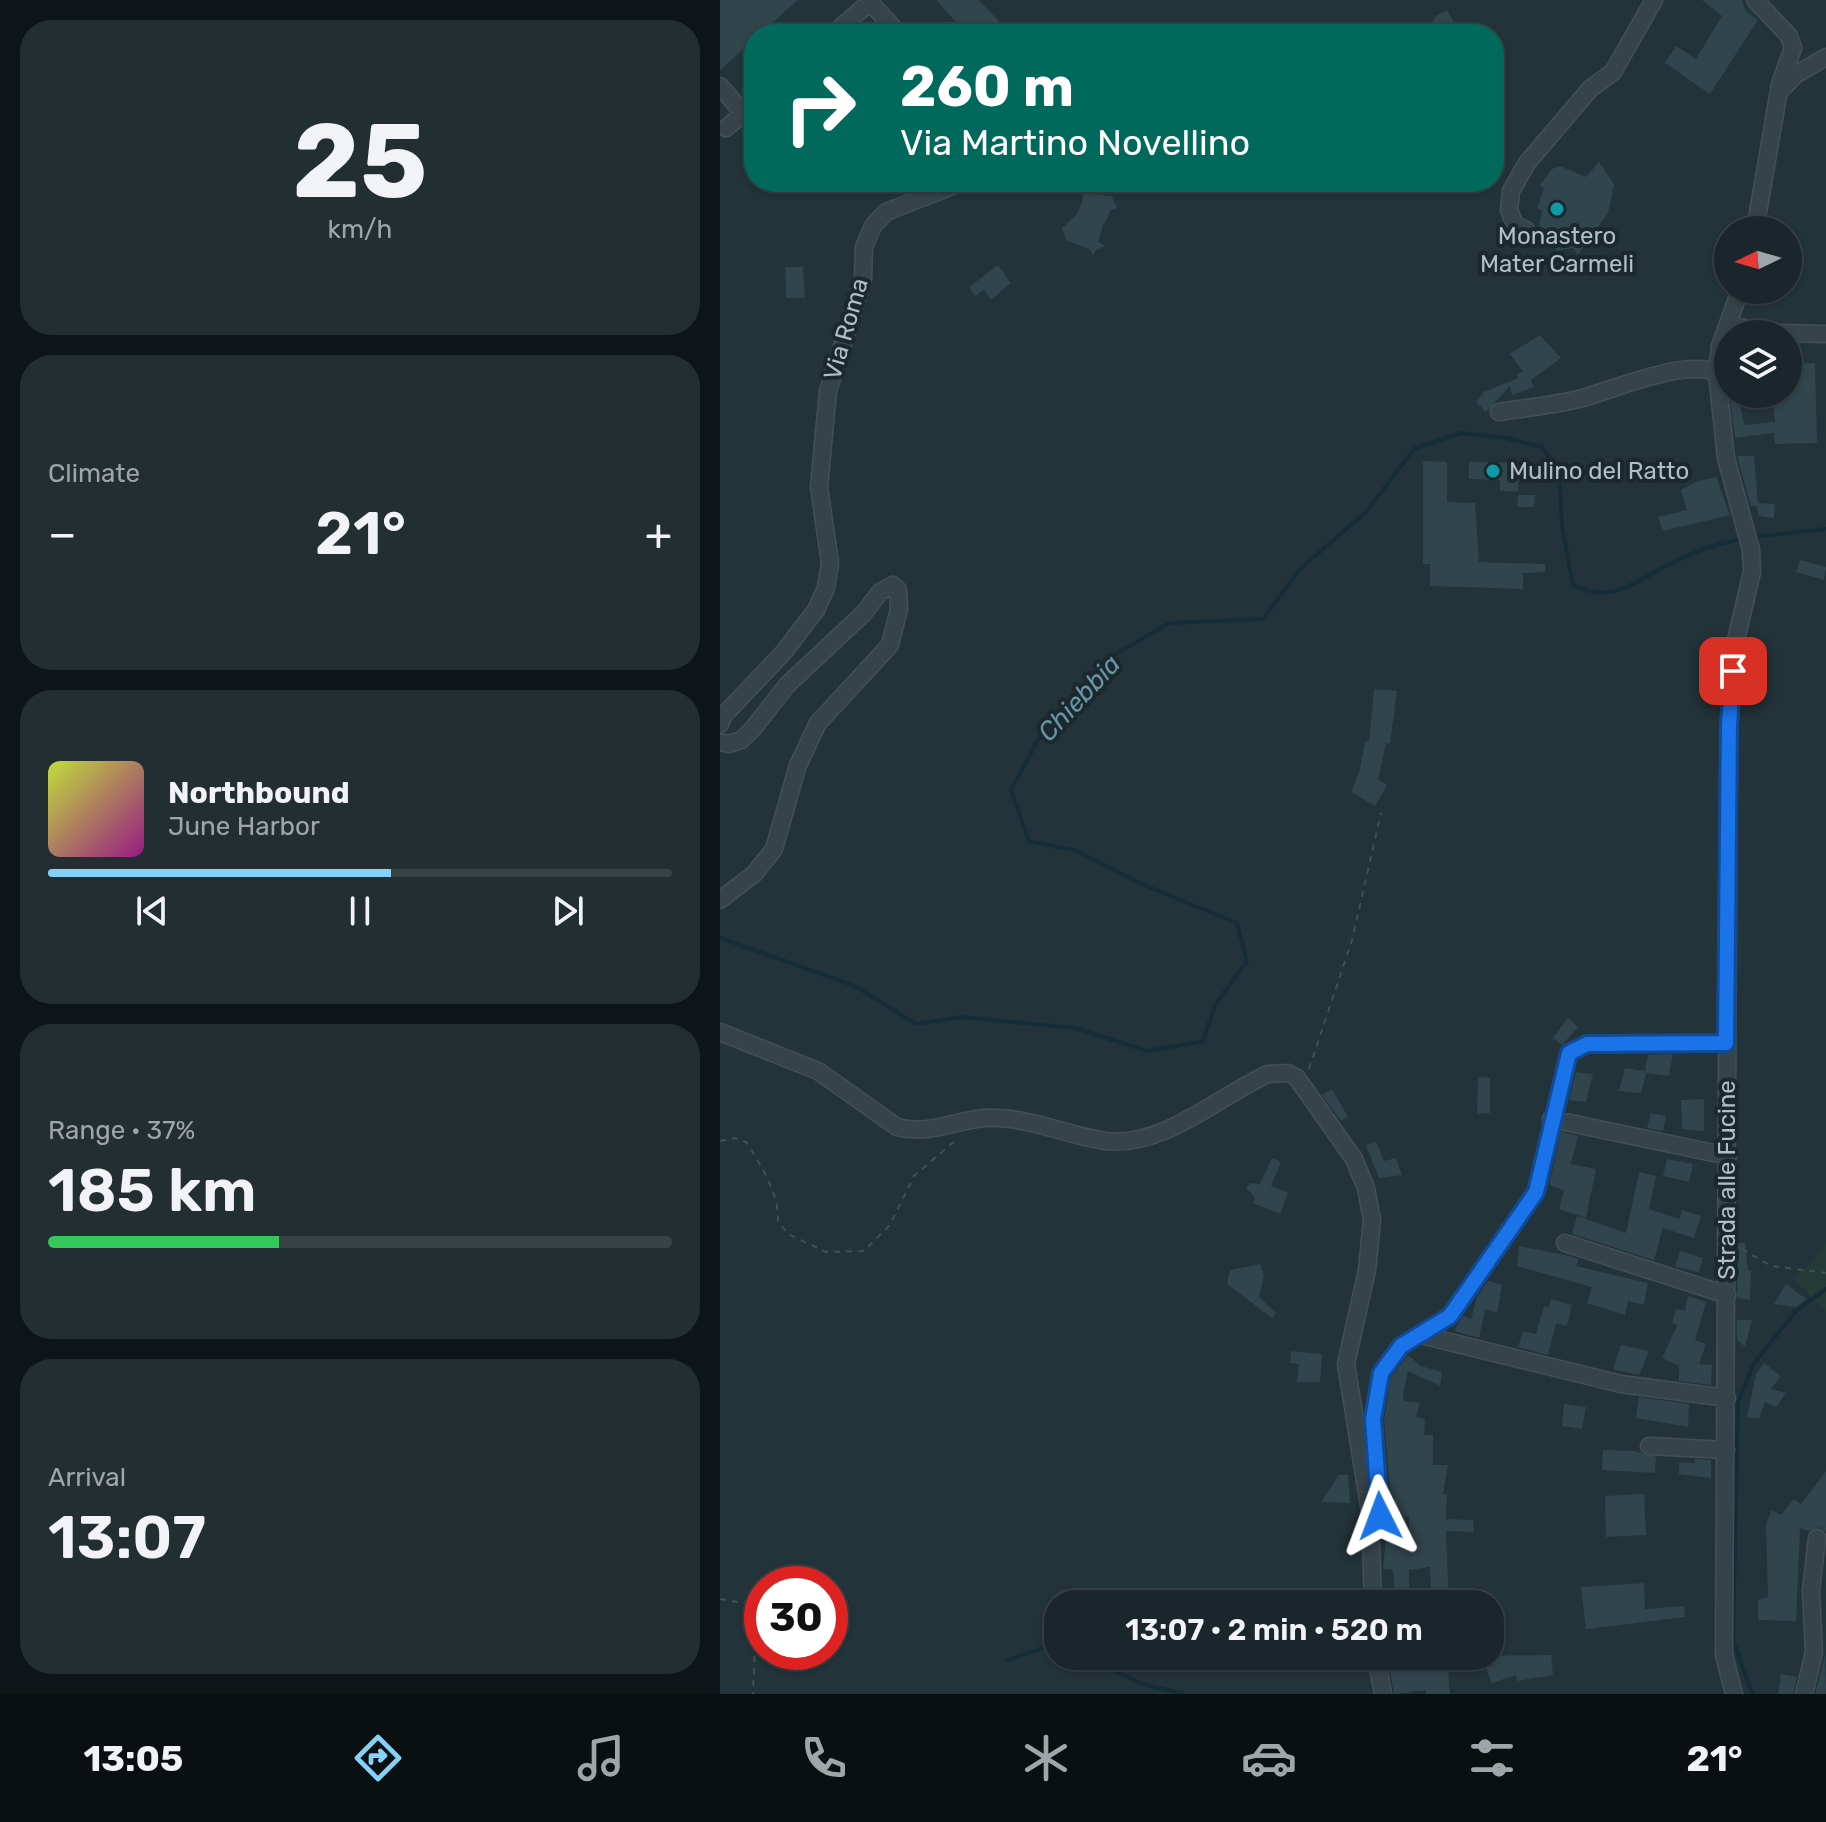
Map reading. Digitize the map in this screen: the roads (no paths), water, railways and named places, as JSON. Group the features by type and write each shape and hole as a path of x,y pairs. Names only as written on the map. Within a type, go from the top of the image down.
{"street":[{"path":"1526,230 1515,225 1509,210 1511,191 1527,163 1559,123 1590,89 1613,72 1654,0"},
{"path":"1755,0 1792,41 1792,57 1780,84 1772,123 1757,216"},
{"path":"844,24 869,1 890,24"},
{"path":"1781,90 1795,75 1826,57"},
{"path":"720,86 744,104"},
{"path":"726,128 744,112"},
{"name":"Via Roma","path":"720,724 724,715 783,653 816,610 826,588 830,563 819,487 828,391 863,280 864,247 873,226 886,212 937,192"},
{"path":"1802,334 1826,334"},
{"path":"1499,412 1576,400 1687,369 1707,368 1714,372"},
{"name":"Strada alle Fucine","path":"1721,408 1726,458 1751,550 1752,572 1735,644 1729,725 1724,1655 1734,1694"},
{"path":"720,742 729,744 741,740 787,685 863,614 880,592 893,585 898,590 899,609 890,645 818,723 798,765 774,849 754,874 720,900"},
{"path":"720,1032 818,1071 897,1127 912,1131 946,1128 972,1118 999,1117 1107,1141 1132,1142 1157,1133 1268,1074 1288,1073 1304,1085 1354,1159 1366,1188 1372,1220 1367,1270 1346,1364 1370,1512 1373,1590"},
{"path":"1379,1590 1381,1556 1373,1419 1381,1373 1401,1346 1450,1316 1536,1192 1542,1179 1551,1119 1569,1053 1587,1044 1726,1043"},
{"path":"1551,1119 1728,1156"},
{"path":"1565,1243 1727,1295"},
{"path":"1421,1335 1621,1384 1727,1398"},
{"path":"1649,1446 1726,1450"},
{"path":"1804,1694 1814,1652 1811,1591 1817,1538"},
{"path":"1379,1670 1383,1694"}],"waterway":[{"name":"Chiebbia","path":"720,938 855,986 916,1024 962,1017 1075,1028 1148,1051 1203,1041 1215,1005 1247,961 1237,923 1139,883 1077,851 1029,841 1011,790 1045,727 1109,658 1169,623 1263,619 1300,569 1366,512 1414,449 1461,433 1506,438 1542,447 1559,471 1562,526 1573,585 1611,592 1694,553 1744,539"},
{"name":"Chiebbia","path":"1753,537 1826,529"},
{"path":"1752,1694 1733,1639 1738,1402 1754,1363 1797,1310 1826,1289"},
{"path":"1008,1660 1044,1647"},
{"path":"1113,1670 1140,1683 1183,1694"}],"place":[{"name":"Monastero Mater Carmeli","path":"1557,209"},
{"name":"Mulino del Ratto","path":"1493,471"}]}
